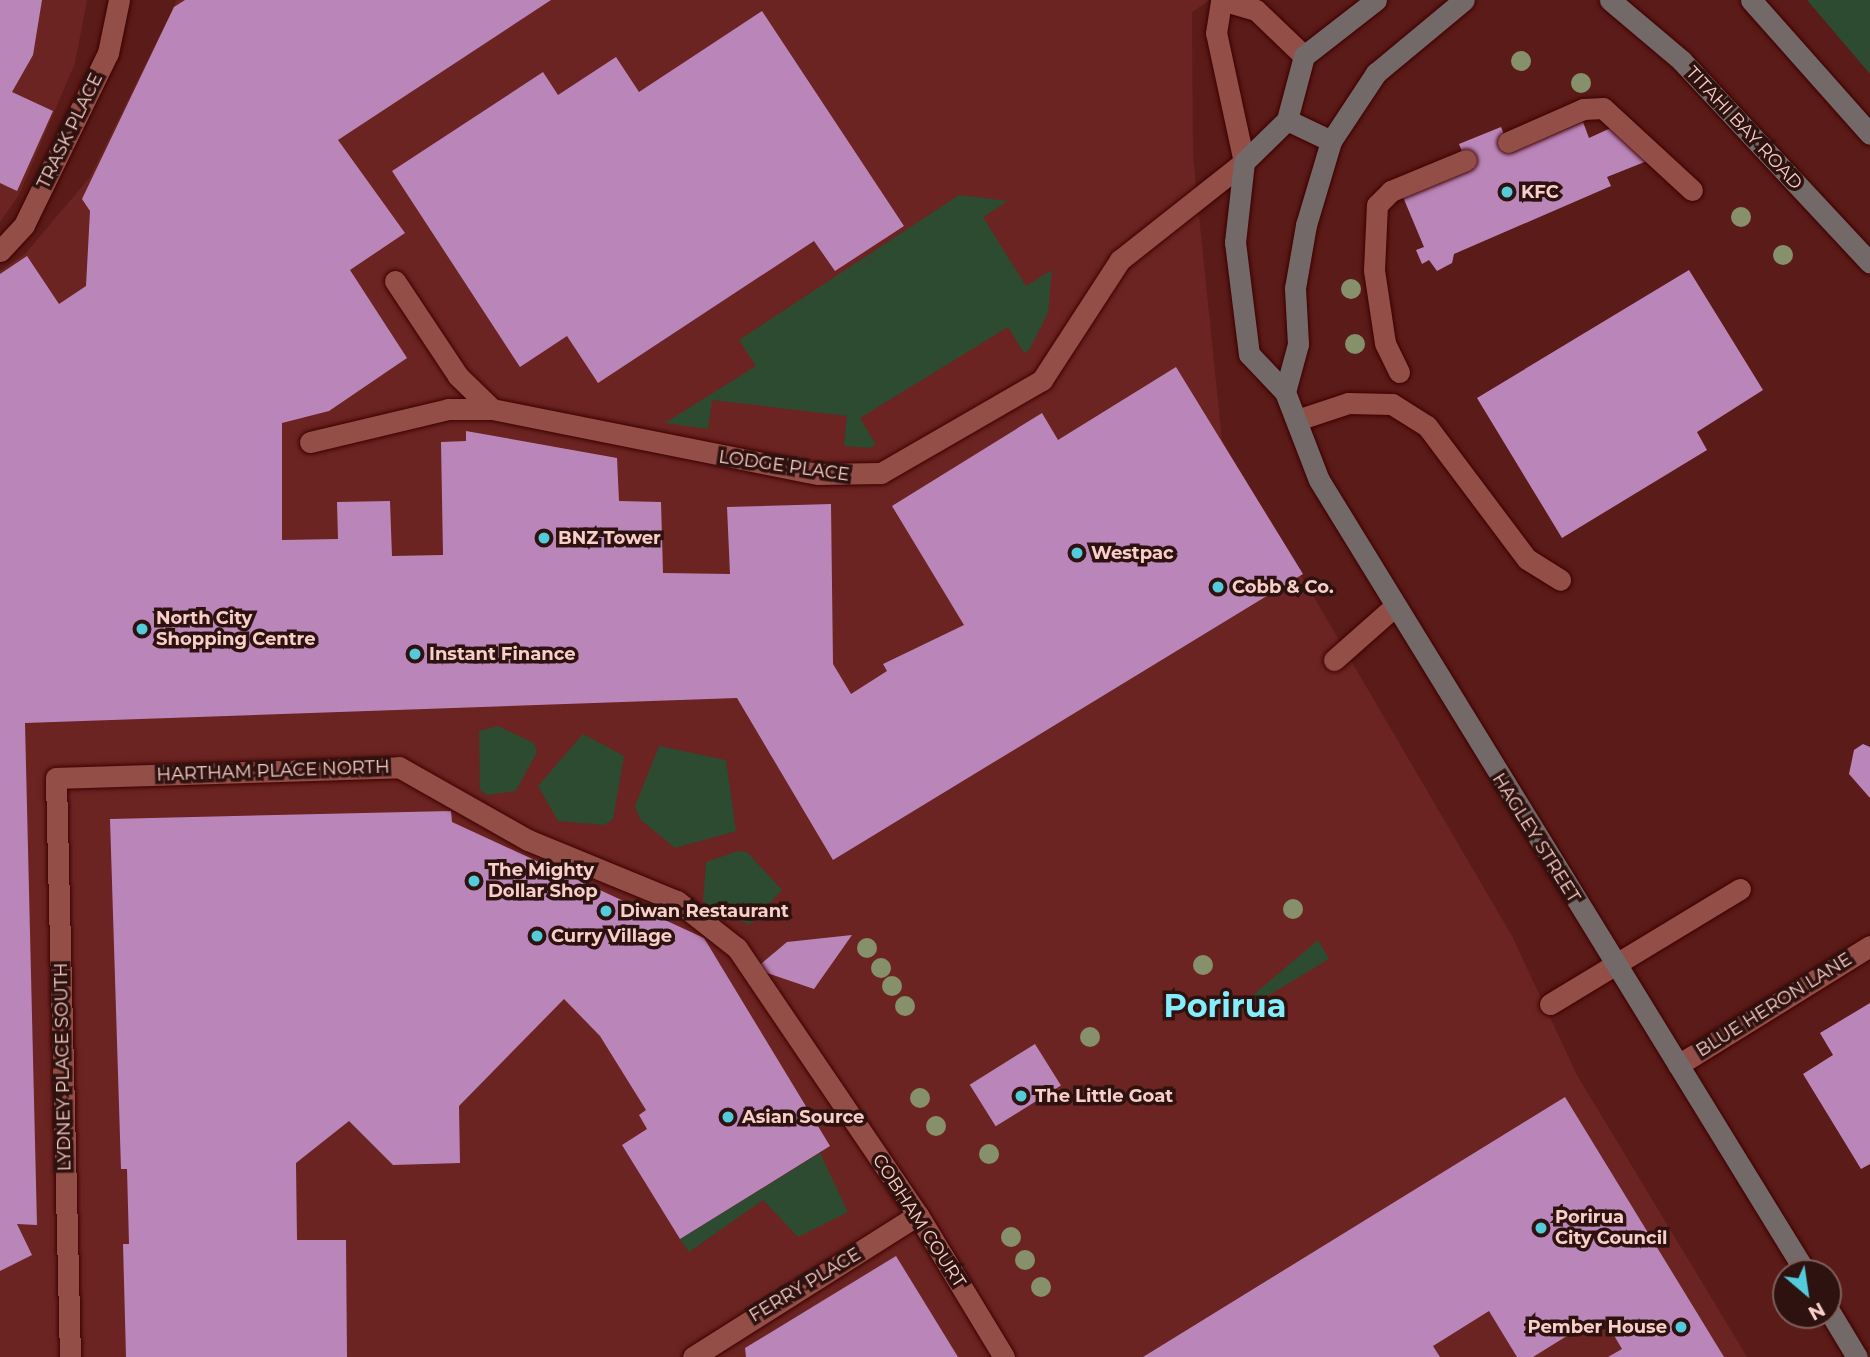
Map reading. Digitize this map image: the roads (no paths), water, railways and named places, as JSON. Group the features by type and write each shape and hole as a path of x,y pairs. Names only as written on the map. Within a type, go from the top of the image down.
{"street":[{"name":"TRASK PLACE","path":"0,251 24,225 108,52 119,0"},
{"path":"1244,162 1216,33 1221,0 1256,10 1304,56"},
{"path":"1244,162 1287,120 1304,56 1376,0"},
{"path":"1285,392 1298,344 1295,288 1306,225 1331,141 1376,73 1464,0"},
{"name":"TITAHI BAY ROAD","path":"1610,0 1681,60 1870,263"},
{"path":"1751,0 1870,134"},
{"path":"1508,142 1583,109 1603,108 1692,190"},
{"path":"1287,120 1331,141"},
{"path":"1399,372 1385,343 1374,270 1377,205 1391,191 1466,160"},
{"name":"HAGLEY STREET","path":"1244,162 1235,242 1249,354 1285,392 1319,480 1797,1259"},
{"name":"LODGE PLACE","path":"492,409 805,471 851,477 881,473 1042,380 1120,260 1244,162"},
{"path":"395,281 458,376 492,409"},
{"path":"1297,420 1348,403 1392,404 1427,426 1527,559 1560,580"},
{"path":"310,442 449,409 492,409"},
{"path":"1334,660 1395,606"},
{"name":"HARTHAM PLACE NORTH","path":"56,778 399,767 528,840 677,901 737,948"},
{"name":"LYDNEY PLACE SOUTH","path":"56,778 70,1357"},
{"path":"1550,1004 1740,889"},
{"name":"BLUE HERON LANE","path":"1678,1065 1870,946"},
{"name":"COBHAM COURT","path":"737,948 918,1215 1004,1357"},
{"name":"FERRY PLACE","path":"693,1357 918,1215"},
{"path":"1840,1329 1857,1357"}],"place":[{"name":"KFC","path":"1507,192"},
{"name":"BNZ Tower","path":"544,538"},
{"name":"Westpac","path":"1077,553"},
{"name":"Cobb & Co.","path":"1218,587"},
{"name":"North City Shopping Centre","path":"142,629"},
{"name":"Instant Finance","path":"415,654"},
{"name":"The Mighty Dollar Shop","path":"474,881"},
{"name":"Diwan Restaurant","path":"606,911"},
{"name":"Curry Village","path":"537,936"},
{"name":"The Little Goat","path":"1021,1096"},
{"name":"Asian Source","path":"728,1117"},
{"name":"Porirua City Council","path":"1541,1228"},
{"name":"Pember House","path":"1681,1327"}],"district":[{"name":"Porirua","path":"1225,1006"}]}
